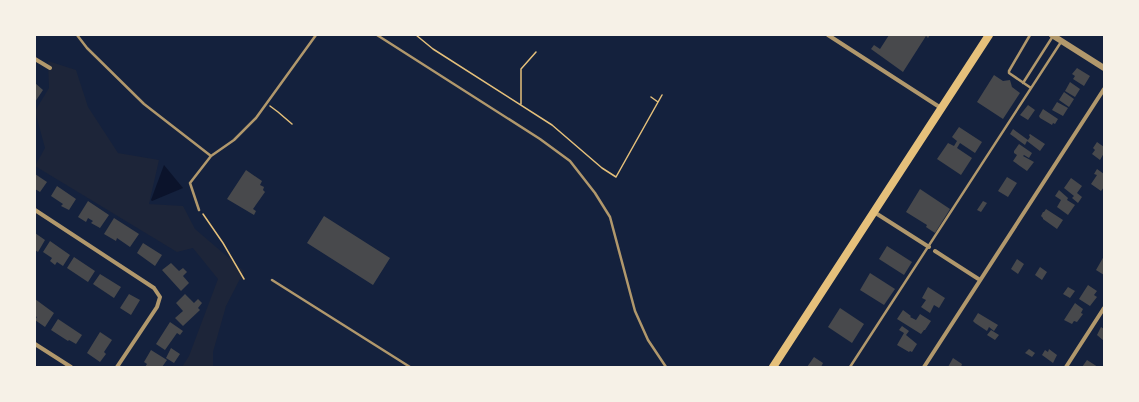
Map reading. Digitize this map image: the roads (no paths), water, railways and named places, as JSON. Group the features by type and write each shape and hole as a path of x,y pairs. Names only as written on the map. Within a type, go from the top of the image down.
{"highway":[{"path":"773,367 989,35"}],"street":[{"path":"828,35 941,108"},
{"path":"1053,36 1104,68"},
{"path":"35,59 50,68"},
{"path":"924,367 1104,89"},
{"path":"35,210 154,288 160,297 157,307 117,367"},
{"path":"874,212 929,247"},
{"path":"935,251 980,280"},
{"path":"1066,367 1104,308"},
{"path":"35,344 71,367"}],"lane":[{"path":"77,35 87,48 144,104 211,156"},
{"path":"199,210 190,183 211,156 234,140 256,118 316,35"},
{"path":"377,35 540,139 570,161 595,192 610,217 635,311 648,340 666,367"},
{"path":"1030,35 1008,71 1009,74 1031,88"},
{"path":"1023,83 1053,36"},
{"path":"850,367 1061,41"},
{"path":"272,280 410,367"}]}
